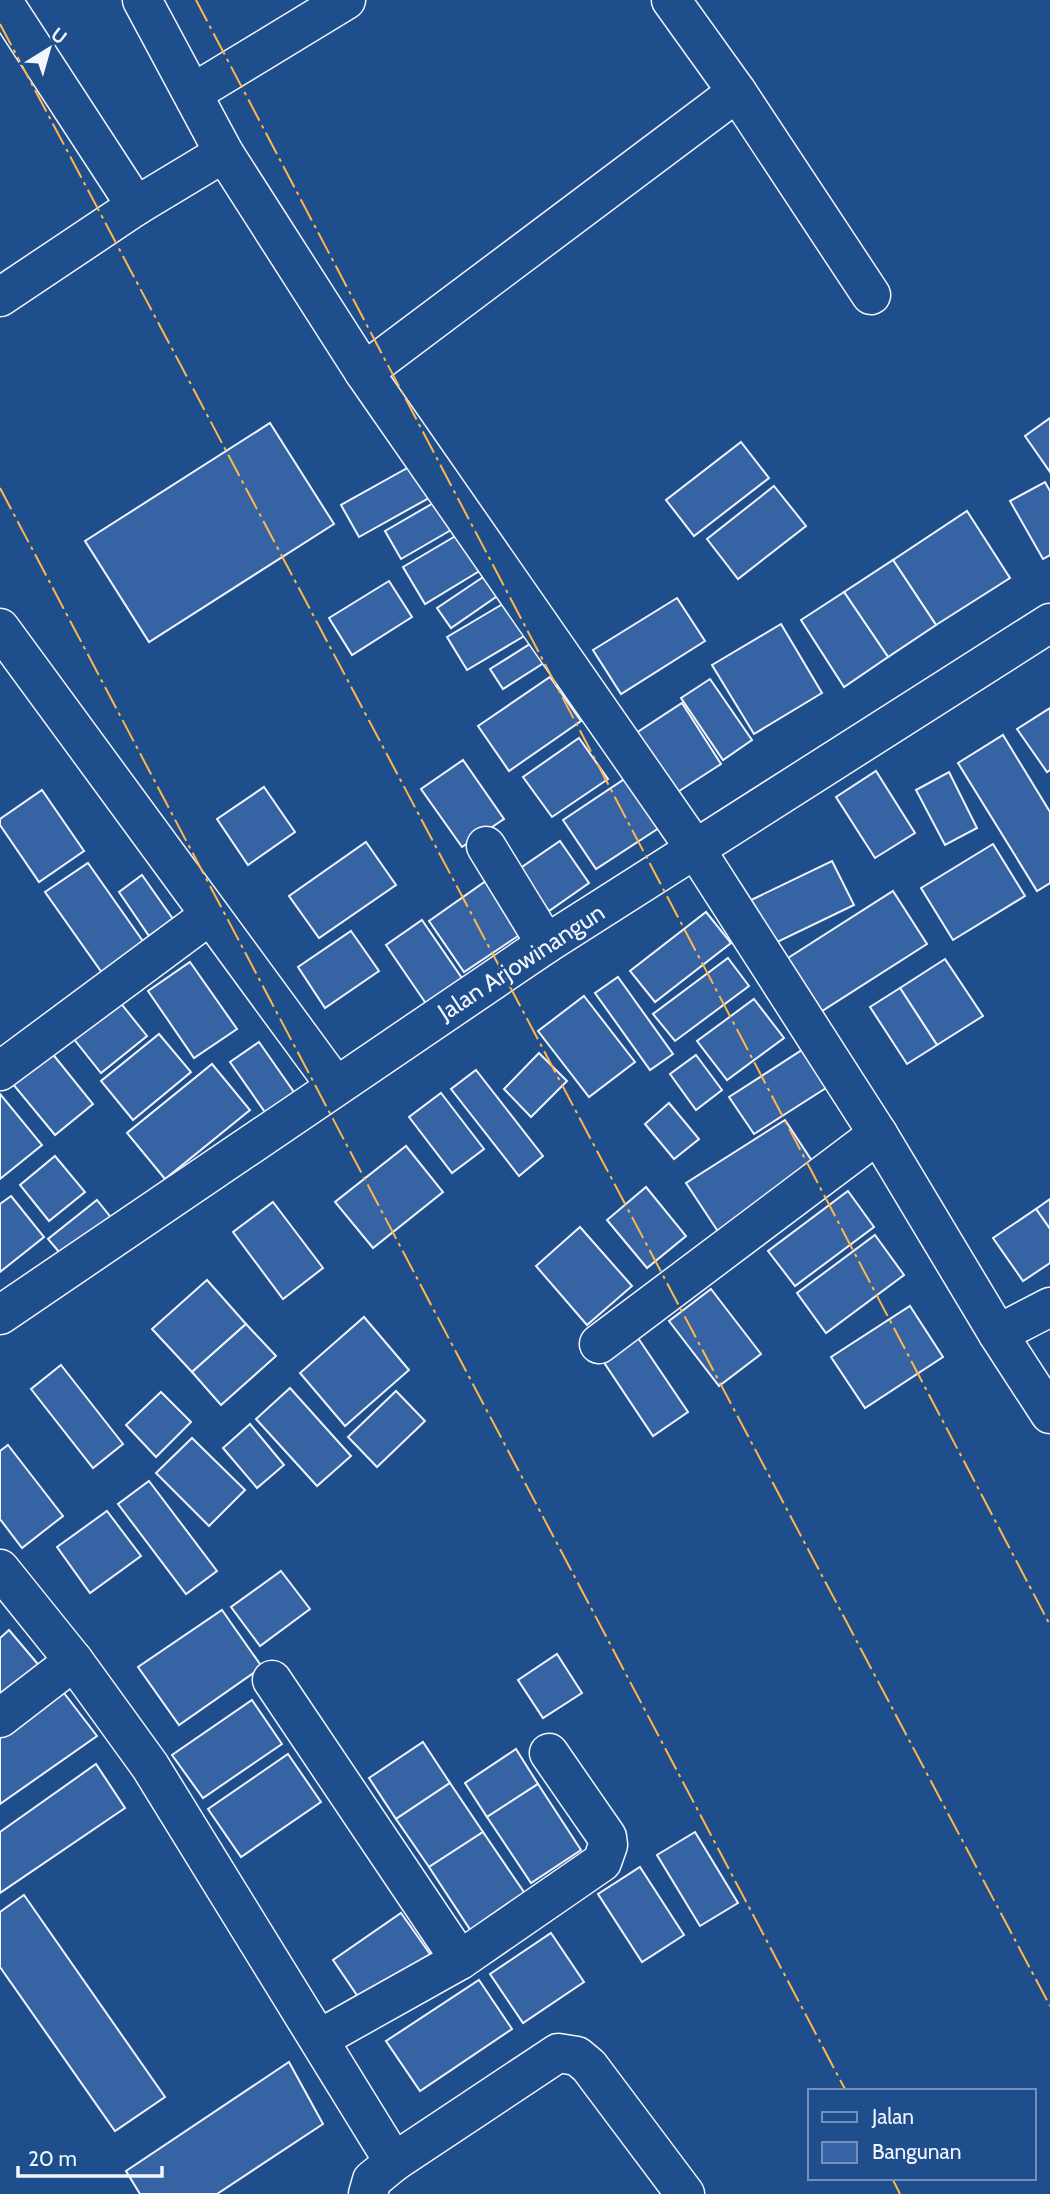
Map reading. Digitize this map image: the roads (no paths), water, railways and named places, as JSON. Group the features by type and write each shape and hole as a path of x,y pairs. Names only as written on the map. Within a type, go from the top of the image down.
{"street":[{"path":"2,0 136,206"},
{"path":"142,0 223,153 364,372 696,850 878,1133 998,1334 1050,1414"},
{"path":"193,93 346,0"},
{"path":"671,0 737,92 871,295"},
{"path":"364,372 737,92"},
{"path":"0,297 136,206 223,153"},
{"name":"Jalan Arjowinangun","path":"0,1315 546,944 1050,622"},
{"path":"0,628 335,1085"},
{"path":"486,846 546,944"},
{"path":"0,1071 209,915"},
{"path":"599,1344 878,1133"},
{"path":"998,1334 1050,1307"},
{"path":"0,1569 74,1661 150,1766 394,2162"},
{"path":"0,1718 74,1661"},
{"path":"272,1680 460,1960"},
{"path":"319,2039 460,1960 596,1868 606,1854 607,1837 549,1753"},
{"path":"368,2194 372,2180 394,2162 558,2053 577,2056 589,2066 685,2194"}]}
